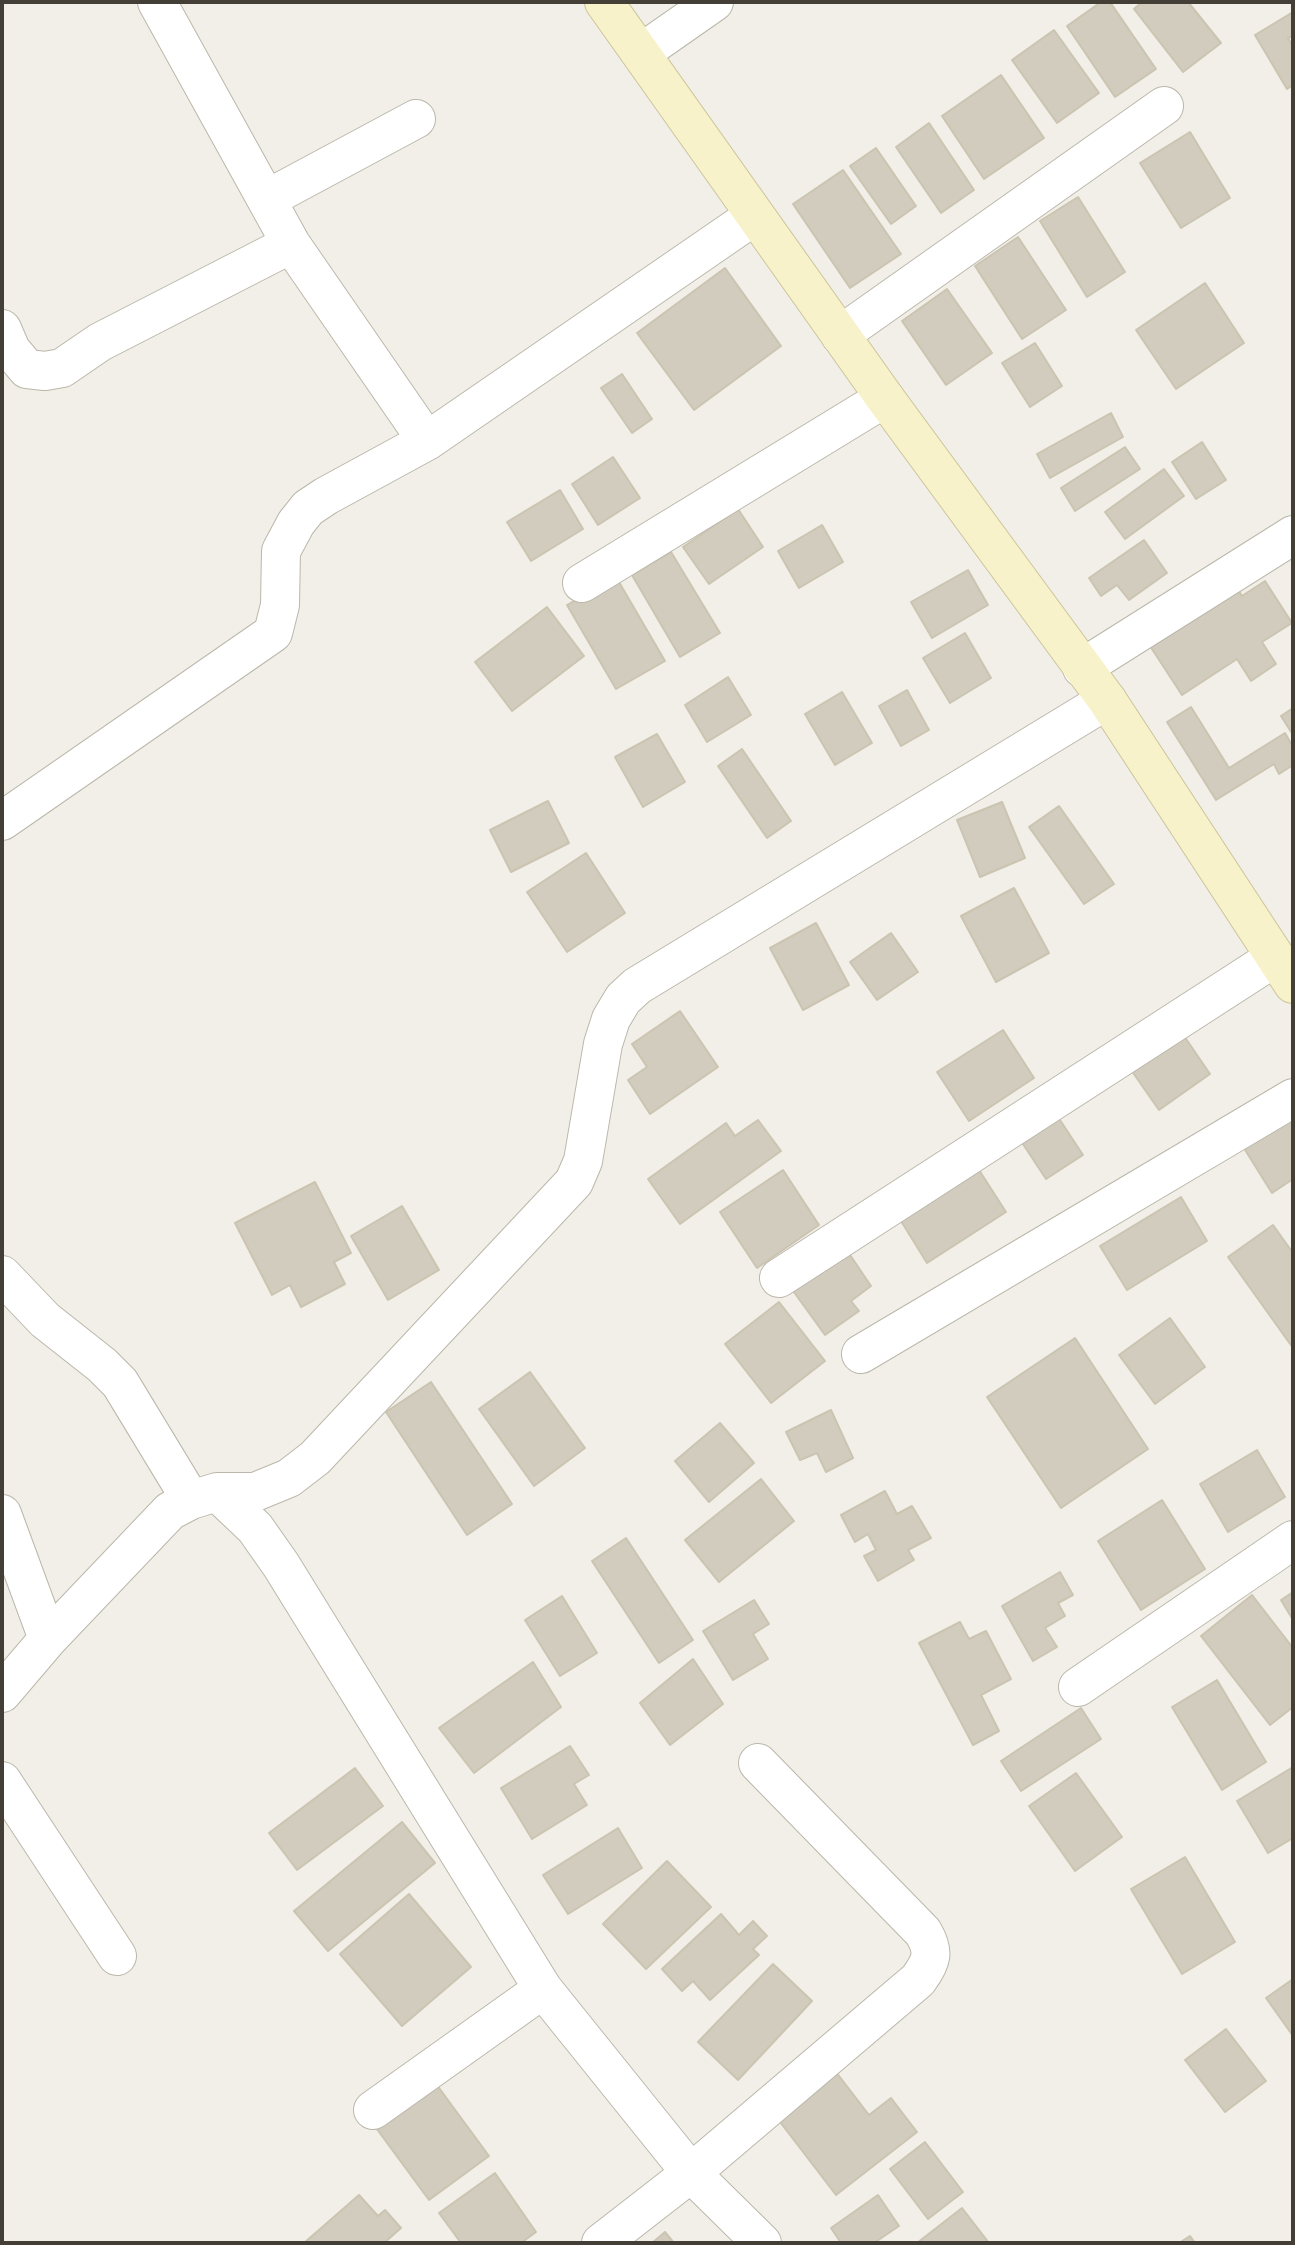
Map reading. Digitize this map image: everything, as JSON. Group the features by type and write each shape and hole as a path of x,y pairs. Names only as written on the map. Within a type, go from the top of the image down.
{"main road":[{"path":"604,2 885,398 1107,700 1284,971"}],"street":[{"path":"157,2 291,244 427,441"},
{"path":"640,53 713,2"},
{"path":"840,335 1164,106"},
{"path":"267,199 416,119"},
{"path":"2,821 273,633 278,620 281,551 296,523 308,509 326,496 427,441 754,216"},
{"path":"2,329 11,350 27,369 45,371 62,368 100,342 291,244"},
{"path":"582,583 885,398"},
{"path":"1082,668 1293,535"},
{"path":"2,1693 48,1639 170,1511 204,1496 255,1492 289,1478 314,1458 574,1182 583,1161 603,1044 611,1019 623,999 637,986 1107,700"},
{"path":"779,1278 1284,971"},
{"path":"861,1354 1293,1098"},
{"path":"2,1275 45,1320 102,1365 120,1383 204,1496 255,1528 281,1565 543,1989 691,2173 762,2243"},
{"path":"2,1514 48,1639"},
{"path":"1078,1687 1293,1540"},
{"path":"601,2243 691,2173 919,1980 930,1964 931,1945 923,1932 758,1763"},
{"path":"2,1781 117,1956"},
{"path":"373,2110 543,1989"}],"building":[{"path":"1101,2 1110,2 1156,69 1115,97 1067,26"},
{"path":"1142,2 1188,2 1221,43 1183,72 1134,9"},
{"path":"1293,12 1293,36 1288,38 1293,47 1293,85 1287,89 1255,35"},
{"path":"1054,30 1099,93 1057,123 1012,60"},
{"path":"1001,75 1044,138 984,179 942,116"},
{"path":"929,123 974,190 941,213 896,147"},
{"path":"1190,132 1230,198 1181,228 1140,163"},
{"path":"876,148 916,206 891,224 850,166"},
{"path":"843,170 901,254 850,288 793,204"},
{"path":"1078,197 1125,272 1087,297 1040,221"},
{"path":"1018,237 1066,310 1022,339 975,266"},
{"path":"725,268 781,346 694,410 637,333"},
{"path":"1205,283 1244,343 1176,389 1136,330"},
{"path":"947,289 992,353 946,385 902,321"},
{"path":"1035,343 1062,386 1030,407 1002,363"},
{"path":"622,374 652,419 632,433 601,388"},
{"path":"1111,413 1123,437 1050,478 1037,454"},
{"path":"1202,442 1226,480 1196,499 1172,462"},
{"path":"1125,447 1140,469 1075,511 1061,488"},
{"path":"613,457 640,498 598,525 572,484"},
{"path":"1164,469 1184,496 1125,539 1105,512"},
{"path":"560,490 583,529 531,561 507,522"},
{"path":"738,509 763,547 709,584 683,547"},
{"path":"822,525 843,562 799,588 778,551"},
{"path":"1144,540 1167,573 1129,600 1117,585 1101,596 1089,578"},
{"path":"671,552 720,633 680,657 632,575"},
{"path":"968,570 988,605 932,638 911,602"},
{"path":"616,577 665,661 616,689 567,605"},
{"path":"1265,581 1292,623 1262,642 1276,664 1251,681 1237,659 1182,695 1150,646 1237,588 1242,596"},
{"path":"547,607 584,656 512,711 475,662"},
{"path":"965,633 991,678 950,703 923,658"},
{"path":"728,677 751,715 707,742 685,705"},
{"path":"907,690 929,730 901,746 879,706"},
{"path":"842,692 872,743 835,765 805,714"},
{"path":"1191,707 1229,768 1285,733 1293,747 1293,765 1279,774 1274,764 1216,800 1167,722"},
{"path":"1293,708 1293,735 1281,716"},
{"path":"657,734 685,782 643,807 615,757"},
{"path":"742,749 791,821 767,838 718,766"},
{"path":"548,801 569,843 511,872 490,830"},
{"path":"1002,802 1025,858 980,877 957,820"},
{"path":"1059,806 1114,884 1084,904 1029,827"},
{"path":"586,853 625,913 567,952 527,892"},
{"path":"1014,888 1049,953 996,982 961,916"},
{"path":"816,923 849,985 803,1010 770,948"},
{"path":"891,933 918,972 877,1000 850,962"},
{"path":"680,1011 718,1067 650,1114 628,1080 647,1067 632,1044"},
{"path":"1003,1030 1034,1078 969,1121 937,1072"},
{"path":"1182,1033 1210,1074 1159,1110 1129,1067"},
{"path":"1293,1112 1293,1179 1272,1193 1242,1145"},
{"path":"1058,1117 1083,1155 1046,1179 1021,1141"},
{"path":"758,1120 781,1151 680,1224 648,1179 726,1123 735,1136"},
{"path":"783,1170 819,1225 757,1268 720,1212"},
{"path":"979,1170 1006,1212 927,1263 901,1221"},
{"path":"315,1182 351,1253 334,1262 345,1284 301,1307 290,1285 272,1295 235,1223"},
{"path":"1181,1197 1207,1241 1127,1290 1100,1246"},
{"path":"402,1206 439,1270 388,1300 351,1236"},
{"path":"1273,1225 1293,1253 1293,1348 1228,1257"},
{"path":"846,1249 871,1286 851,1301 859,1311 825,1335 791,1288"},
{"path":"779,1302 825,1361 771,1403 725,1344"},
{"path":"1170,1318 1205,1367 1155,1404 1119,1355"},
{"path":"1075,1338 1148,1449 1061,1508 987,1397"},
{"path":"530,1372 585,1448 534,1486 479,1409"},
{"path":"431,1382 512,1504 467,1535 386,1412"},
{"path":"831,1410 853,1458 826,1472 817,1453 800,1460 786,1432"},
{"path":"720,1423 754,1463 709,1502 675,1461"},
{"path":"1257,1450 1285,1497 1228,1532 1200,1484"},
{"path":"761,1479 794,1521 719,1582 685,1540"},
{"path":"885,1491 897,1514 912,1506 931,1538 908,1550 914,1560 878,1581 864,1556 876,1550 868,1534 855,1542 841,1515"},
{"path":"1162,1500 1205,1569 1141,1610 1098,1541"},
{"path":"626,1538 693,1640 659,1663 592,1561"},
{"path":"1060,1572 1073,1595 1058,1603 1065,1616 1045,1628 1057,1647 1033,1661 1002,1606"},
{"path":"1293,1592 1293,1620 1281,1600"},
{"path":"1252,1595 1293,1648 1293,1707 1270,1725 1201,1636"},
{"path":"562,1596 597,1653 560,1676 525,1620"},
{"path":"754,1600 769,1624 753,1634 768,1659 733,1680 703,1631"},
{"path":"960,1622 969,1639 986,1631 1011,1679 981,1695 999,1731 973,1745 919,1643"},
{"path":"693,1659 723,1704 670,1745 640,1703"},
{"path":"533,1662 561,1707 474,1773 439,1728"},
{"path":"1217,1680 1266,1762 1222,1790 1172,1707"},
{"path":"1081,1708 1101,1739 1021,1791 1001,1761"},
{"path":"570,1746 589,1775 574,1784 587,1805 532,1839 501,1788"},
{"path":"1293,1767 1293,1838 1268,1853 1237,1801"},
{"path":"355,1768 383,1806 297,1870 269,1833"},
{"path":"1076,1773 1122,1837 1075,1871 1029,1806"},
{"path":"402,1822 435,1863 328,1951 294,1911"},
{"path":"618,1828 642,1868 568,1914 543,1875"},
{"path":"1185,1857 1235,1942 1182,1974 1131,1889"},
{"path":"667,1861 711,1907 646,1969 603,1924"},
{"path":"409,1894 471,1967 402,2026 340,1954"},
{"path":"721,1914 739,1935 753,1921 767,1936 753,1949 759,1955 710,2000 693,1981 682,1991 662,1969"},
{"path":"773,1964 812,2001 738,2080 698,2042"},
{"path":"1293,1979 1293,2036 1266,1998"},
{"path":"1226,2029 1266,2081 1225,2112 1185,2060"},
{"path":"836,2072 869,2115 891,2098 917,2132 836,2195 777,2118"},
{"path":"431,2077 489,2156 429,2200 371,2121"},
{"path":"925,2142 963,2192 928,2219 890,2169"},
{"path":"495,2173 536,2232 521,2243 461,2243 439,2213"},
{"path":"359,2195 378,2216 385,2210 401,2228 384,2243 304,2243"},
{"path":"878,2195 899,2226 874,2243 841,2243 831,2228"},
{"path":"962,2208 989,2243 917,2243"},
{"path":"665,2232 674,2243 652,2243"},
{"path":"1190,2236 1195,2243 1179,2243"}]}
